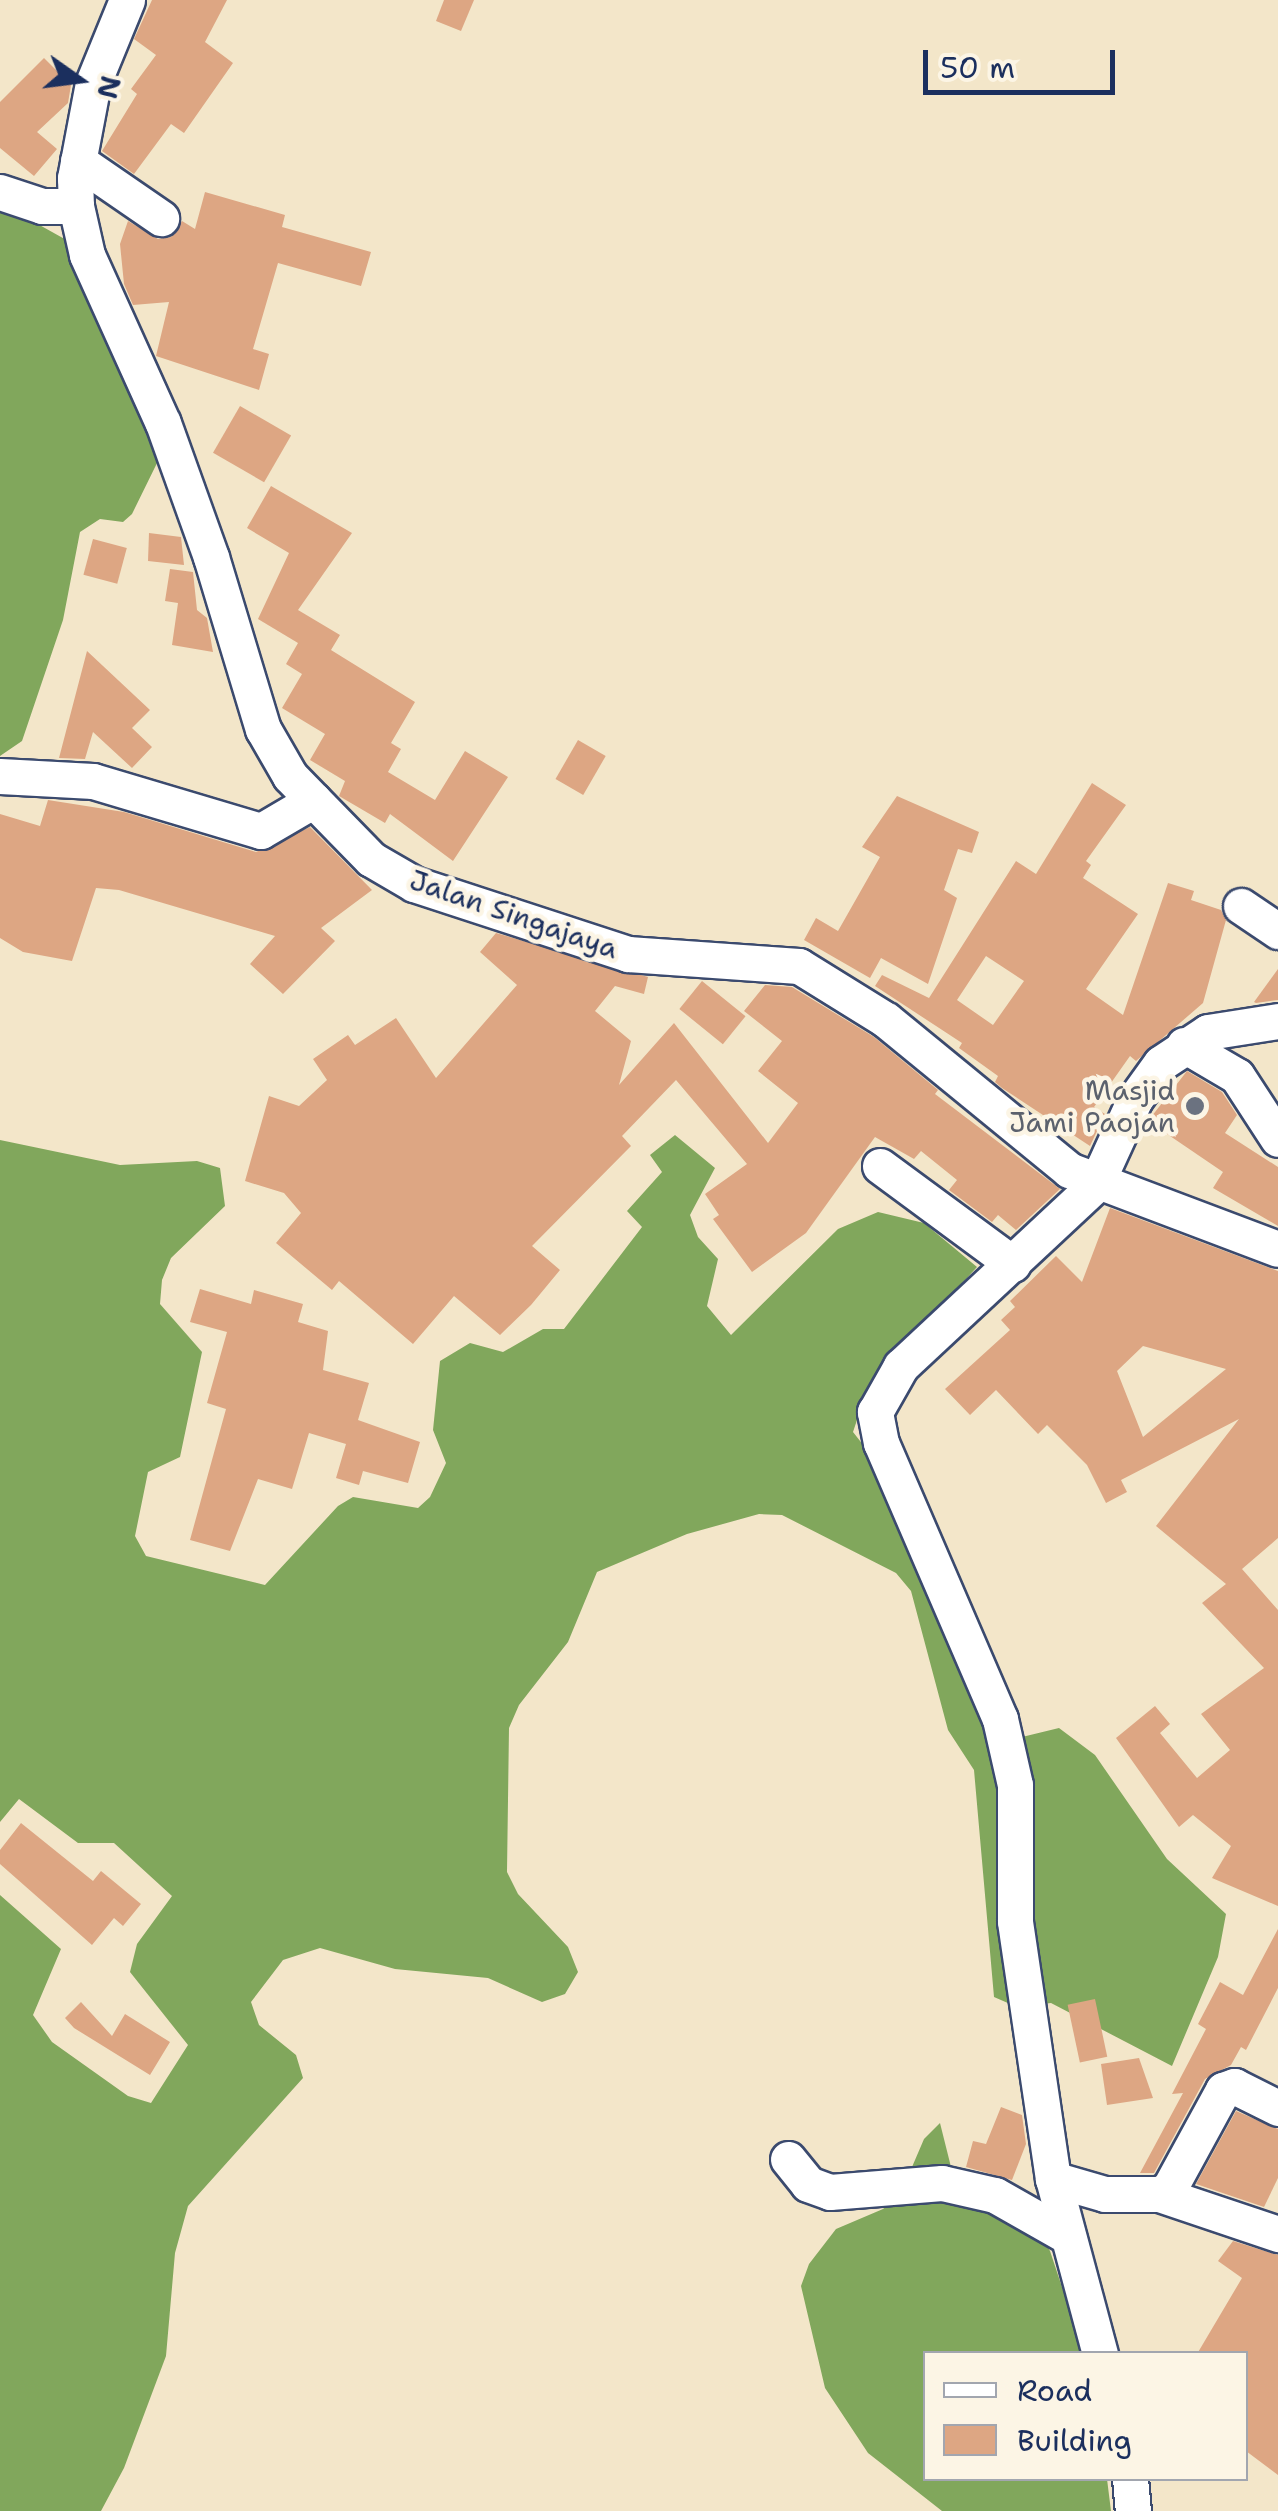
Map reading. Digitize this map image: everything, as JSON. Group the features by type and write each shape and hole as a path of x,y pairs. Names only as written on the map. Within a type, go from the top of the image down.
{"street":[{"name":"Jalan Singajaya","path":"127,0 98,66 78,162 76,206 87,256 162,423 212,557 263,729 290,776 370,858 414,884 557,935 628,954 768,960 823,978 886,1020 1035,1147 1096,1184 1278,1249"},
{"path":"78,162 161,218"},
{"path":"0,192 42,206 76,206"},
{"path":"0,776 94,781 261,831 314,800"},
{"path":"1241,906 1278,930"},
{"path":"1099,2351 1062,2233 1053,2179 1015,1921 1015,1785 1000,1719 874,1422 901,1366 1096,1184 1147,1079 1184,1045 1230,1025 1278,1021"},
{"path":"1184,1045 1237,1076 1278,1138"},
{"path":"880,1166 1013,1264"},
{"path":"1159,2194 1169,2189 1224,2090 1234,2086 1278,2108"},
{"path":"788,2158 808,2184 830,2192 942,2184 995,2195 1062,2233"},
{"path":"1053,2179 1105,2194 1159,2194 1278,2234"},
{"path":"1130,2481 1133,2511"}],"green space":[{"path":"0,203 70,242 160,439 159,459 132,514 123,522 100,519 80,532 63,620 22,741 0,756"},
{"path":"675,1135 715,1168 690,1215 698,1237 718,1259 707,1306 731,1335 838,1229 878,1212 924,1223 977,1267 869,1384 853,1432 893,1483 996,1730 1022,1737 1059,1728 1095,1755 1167,1859 1226,1914 1218,1957 1172,2066 1051,2003 1017,2007 994,1997 974,1770 948,1730 911,1591 896,1573 782,1515 759,1514 687,1534 597,1572 568,1642 519,1705 509,1728 507,1872 518,1894 568,1947 578,1972 565,1994 542,2002 488,1978 395,1969 320,1948 283,1960 251,2002 259,2025 296,2055 303,2078 188,2206 175,2253 166,2356 124,2468 101,2511 0,2511 0,1895 61,1949 33,2015 52,2042 128,2096 151,2103 188,2045 130,1972 137,1944 172,1896 114,1843 78,1843 19,1799 0,1822 0,1140 120,1165 197,1161 220,1168 225,1206 171,1258 162,1280 160,1304 202,1352 180,1457 148,1472 135,1536 146,1556 265,1585 338,1506 353,1497 418,1508 430,1497 446,1463 433,1430 440,1361 470,1343 503,1352 543,1329 564,1329 642,1227 627,1211 662,1172 650,1155"},
{"path":"940,2123 953,2175 1019,2195 1050,2251 1083,2351 923,2351 923,2481 1107,2481 1111,2511 942,2511 868,2453 825,2388 801,2286 809,2264 836,2229 883,2209 900,2195 924,2139"}],"building":[{"path":"152,0 227,0 205,42 233,63 184,133 171,124 134,174 102,151 137,94 131,89 156,55 134,39"},
{"path":"444,0 474,0 461,31 436,21"},
{"path":"44,58 71,85 68,103 37,132 57,149 34,176 0,148 0,102"},
{"path":"205,192 285,215 282,227 371,252 361,286 278,263 253,349 269,354 259,390 156,356 169,302 133,305 124,284 120,244 128,221 158,239 171,237 182,221 195,229"},
{"path":"240,406 291,436 264,482 213,453"},
{"path":"271,486 352,533 298,610 340,635 331,650 415,702 391,743 401,749 388,772 435,800 465,751 508,777 453,861 390,814 385,823 339,796 345,781 310,760 325,734 282,708 302,674 286,664 298,643 258,619 289,553 247,528"},
{"path":"149,533 181,537 184,565 148,561"},
{"path":"93,539 127,548 117,584 83,575"},
{"path":"170,569 193,572 197,610 207,618 213,652 172,645 178,603 165,601"},
{"path":"87,651 150,710 132,728 152,747 132,768 93,732 85,759 59,758"},
{"path":"578,740 606,756 583,795 556,779"},
{"path":"1092,783 1126,805 1086,861 1091,865 1083,878 1138,914 1086,989 1123,1015 1168,883 1194,891 1191,900 1221,910 1226,920 1203,1003 1136,1061 1130,1056 1094,1107 1105,1114 1090,1146 1002,1088 995,1082 998,1076 959,1048 962,1043 875,986 882,975 929,998 1016,861 1036,874","holes":["986,956 1024,981 993,1025 957,1000"]},
{"path":"897,796 979,832 972,853 958,849 944,890 957,898 928,984 881,958 870,978 804,940 816,918 838,931 880,857 862,847"},
{"path":"48,800 124,812 256,852 310,827 372,890 321,928 335,941 283,994 250,964 275,936 119,890 96,888 72,961 23,952 0,938 0,814 40,826"},
{"path":"496,933 648,977 644,994 615,986 595,1011 631,1041 619,1085 674,1023 768,1143 798,1103 758,1071 782,1041 744,1011 765,985 792,987 874,1037 938,1090 935,1094 1060,1189 1016,1230 998,1215 992,1222 949,1190 957,1180 921,1151 914,1159 875,1137 806,1233 752,1272 713,1219 719,1215 705,1194 747,1164 676,1080 622,1136 631,1146 532,1246 560,1270 531,1305 500,1335 454,1296 413,1344 339,1281 332,1290 276,1243 301,1213 284,1193 245,1181 269,1096 299,1106 327,1080 313,1059 348,1035 355,1045 396,1018 436,1078 517,985 480,952"},
{"path":"1278,969 1278,1000 1254,1002"},
{"path":"702,981 746,1016 723,1044 679,1009"},
{"path":"1187,1071 1222,1092 1237,1115 1225,1133 1278,1167 1278,1226 1213,1188 1223,1172 1148,1121"},
{"path":"1110,1208 1278,1271 1278,1538 1242,1569 1278,1610 1278,1906 1212,1878 1231,1846 1193,1815 1179,1827 1116,1738 1155,1706 1170,1724 1160,1733 1197,1778 1230,1750 1201,1714 1264,1668 1202,1603 1226,1584 1156,1526 1239,1419 1121,1480 1127,1492 1106,1503 1087,1465 1047,1425 1038,1434 996,1390 970,1415 945,1389 1010,1330 1001,1320 1015,1307 1010,1301 1056,1256 1082,1282","holes":["1143,1346 1226,1369 1143,1437 1117,1371"]},
{"path":"200,1289 251,1304 254,1290 303,1304 298,1322 328,1331 323,1370 369,1383 358,1420 420,1442 408,1483 363,1471 359,1485 336,1478 346,1444 309,1433 292,1489 258,1479 230,1551 190,1540 226,1409 207,1403 227,1332 190,1322"},
{"path":"21,1823 93,1881 101,1871 141,1904 123,1926 114,1918 92,1945 0,1864 0,1850"},
{"path":"1278,1929 1278,1988 1246,2050 1241,2047 1231,2065 1205,2079 1154,2173 1140,2173 1183,2093 1172,2094 1206,2029 1198,2024 1220,1982 1243,1995"},
{"path":"1095,1999 1107,2057 1080,2063 1068,2005"},
{"path":"81,2002 112,2036 125,2014 170,2042 150,2075 74,2028 65,2018"},
{"path":"1139,2058 1153,2098 1107,2105 1101,2064"},
{"path":"1001,2107 1022,2115 1026,2144 1012,2180 966,2167 973,2141 986,2144"},
{"path":"1236,2111 1278,2129 1278,2178 1264,2207 1196,2184"},
{"path":"1233,2241 1278,2255 1278,2475 1248,2452 1248,2351 1199,2351 1242,2278 1218,2261"}],"place":[{"name":"Masjid Jami Paojan","path":"1195,1106"}]}
